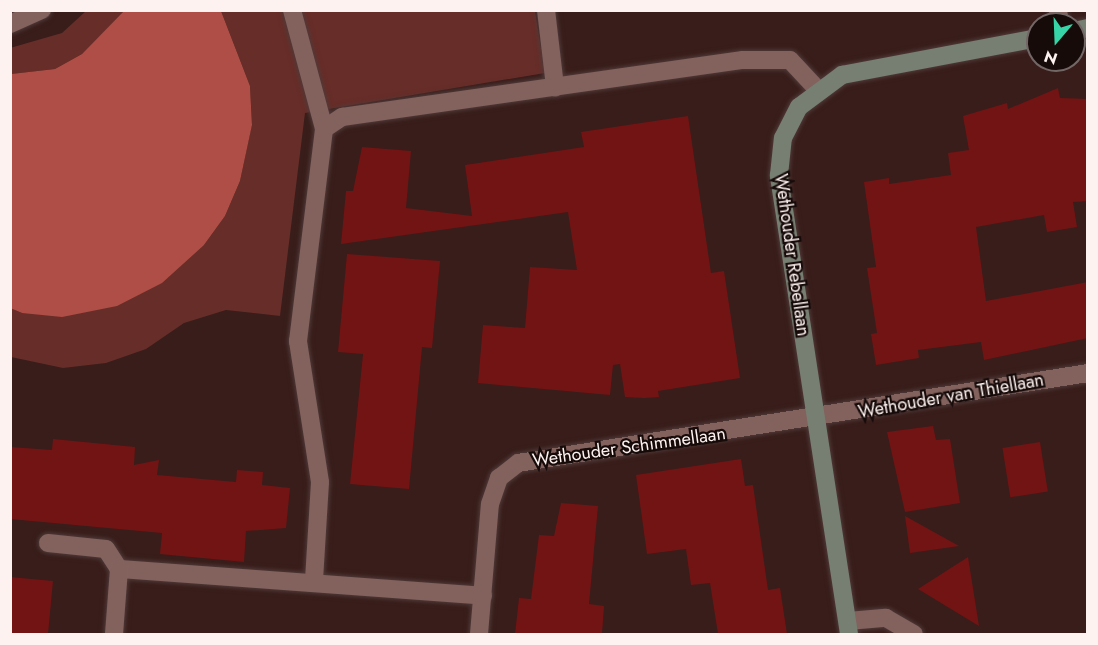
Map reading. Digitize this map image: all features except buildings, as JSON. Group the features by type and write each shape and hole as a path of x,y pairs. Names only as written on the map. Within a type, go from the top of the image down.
{"street":[{"path":"13,24 42,10"},
{"path":"292,10 324,129 298,341 320,482 314,580"},
{"path":"546,10 555,87"},
{"name":"Wethouder Rebellaan","path":"914,634 886,618 849,628 814,420 779,175 783,138 799,107 817,89 842,75 1026,40"},
{"path":"324,129 342,117 742,60 790,60 817,89"},
{"name":"Wethouder van Thiellaan","path":"814,420 1088,373"},
{"name":"Wethouder Schimmellaan","path":"478,634 490,504 499,478 518,463 814,420"},
{"path":"48,543 106,549 119,569 114,634"},
{"path":"119,569 314,580 483,596"}],"shaded area":[{"path":"125,10 221,11 250,86 252,125 240,181 225,216 204,245 162,283 117,306 62,317 22,313 10,308 11,74 55,69 82,54"},
{"path":"86,11 125,11 82,54 55,69 11,74 10,48 62,33"},
{"path":"221,11 535,11 545,73 305,113 280,316 226,310 184,323 146,349 106,363 63,368 11,357 10,308 22,313 204,245 225,216 240,181 252,124 250,86"}]}
